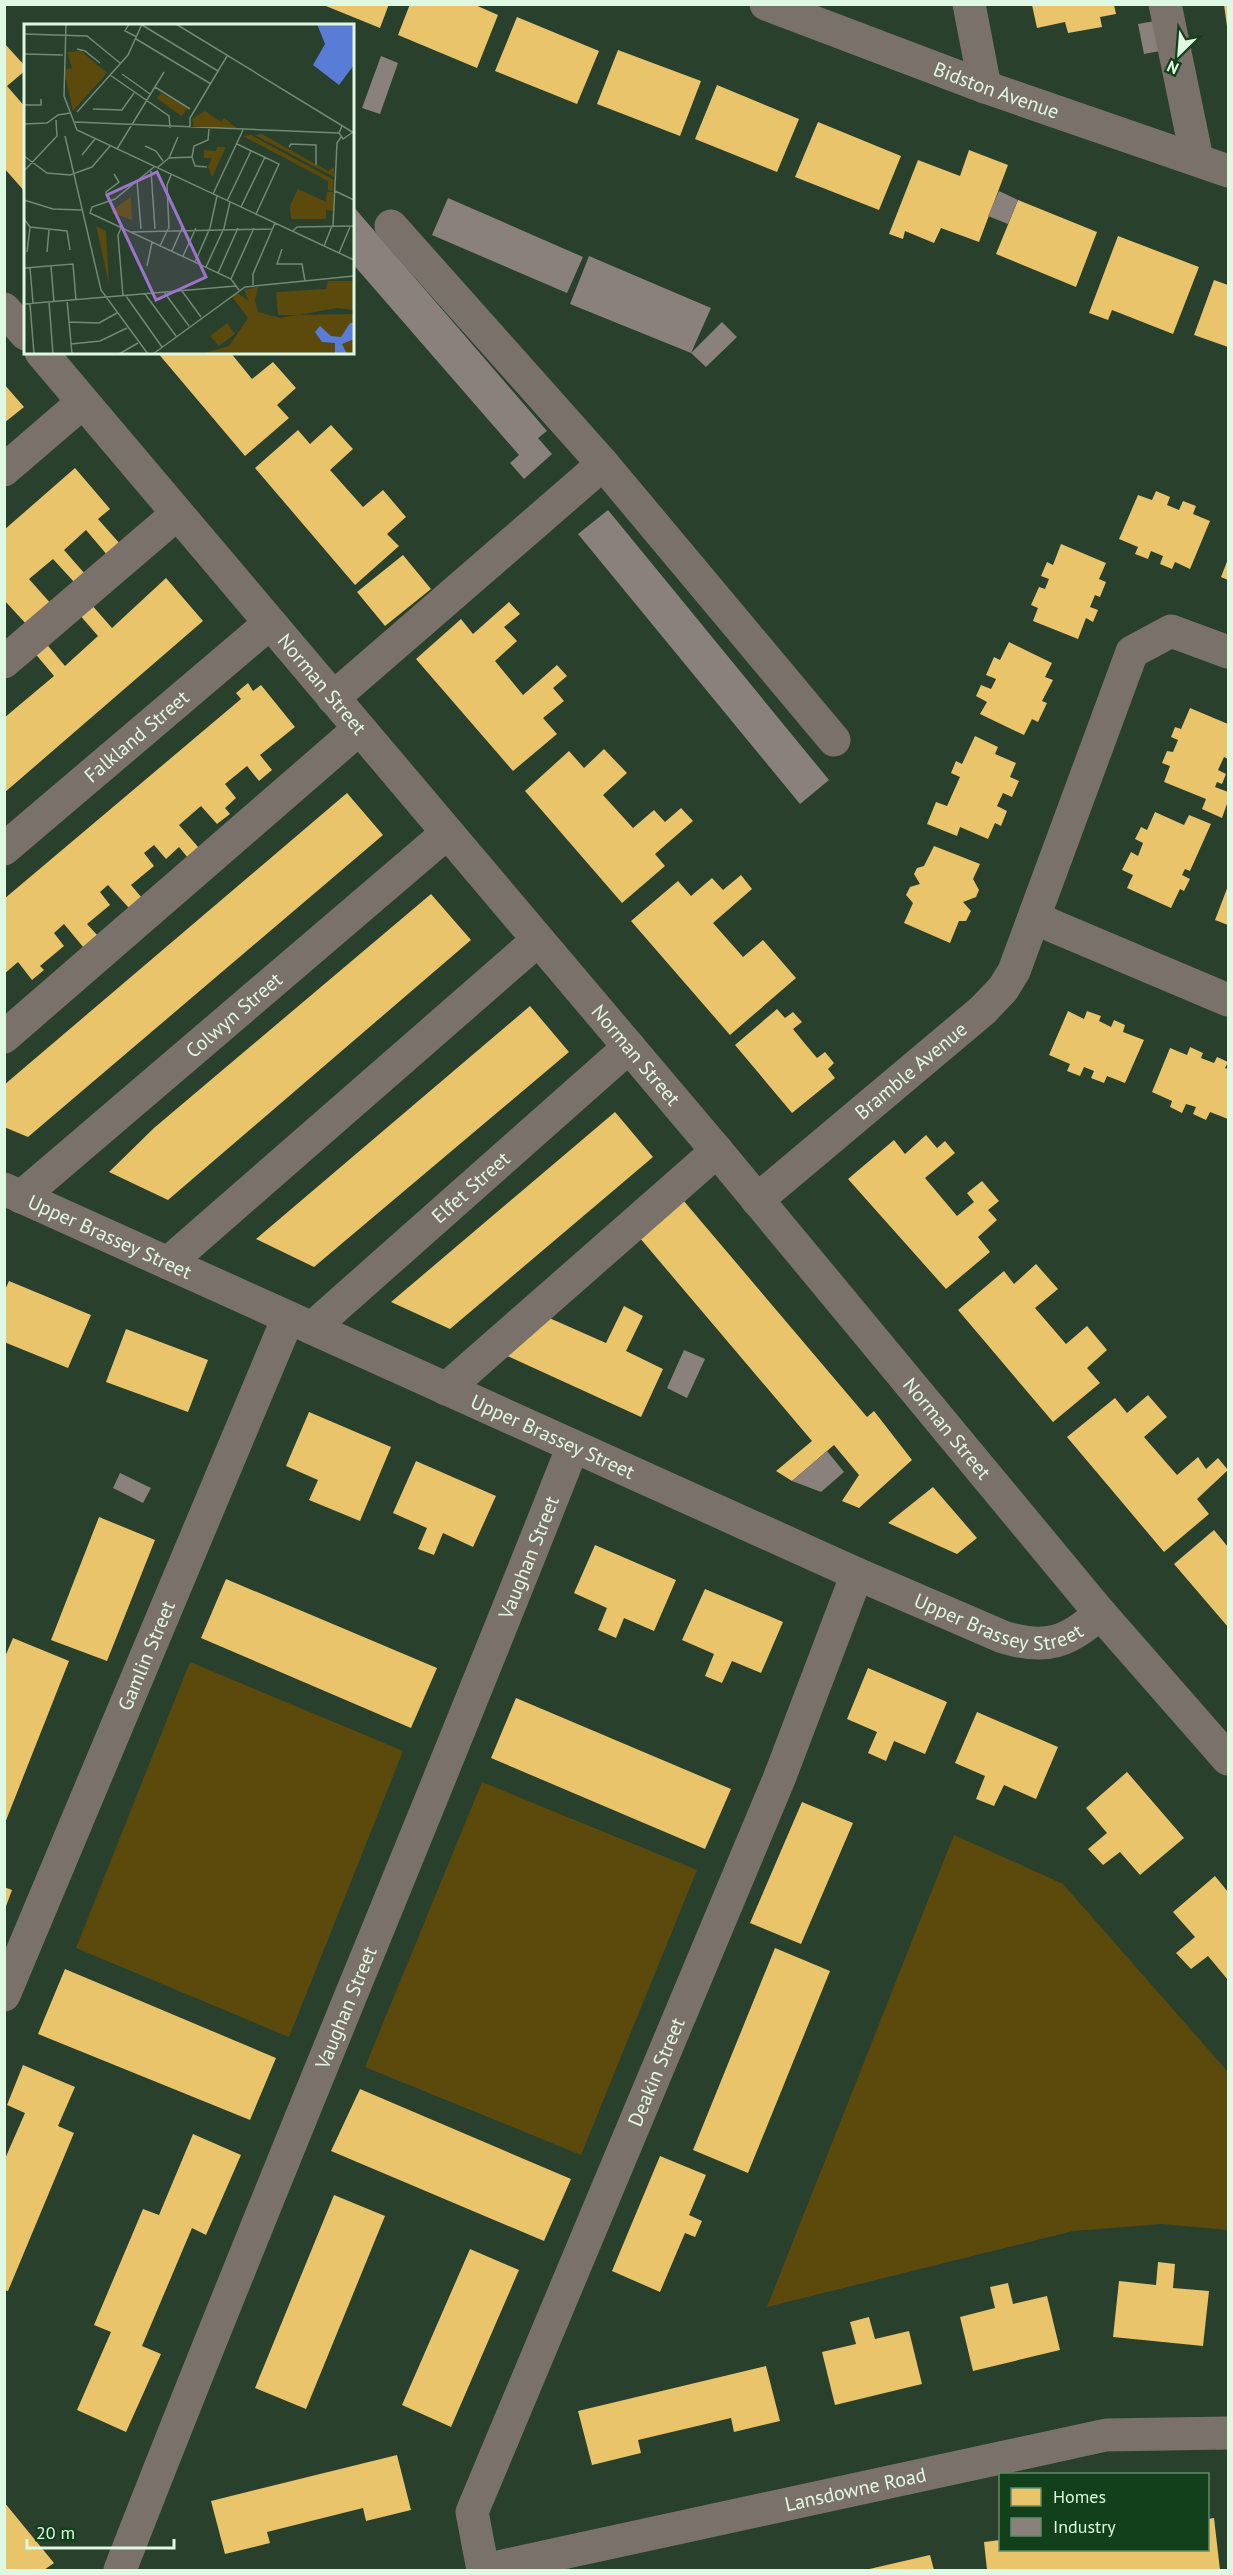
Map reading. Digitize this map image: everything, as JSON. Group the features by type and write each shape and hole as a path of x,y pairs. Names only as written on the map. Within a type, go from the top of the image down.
{"street":[{"name":"Bidston Avenue","path":"766,4 808,13 985,87 1228,171"},
{"path":"969,4 985,87"},
{"path":"1165,4 1197,159"},
{"path":"391,226 603,464 834,740"},
{"path":"4,309 24,332"},
{"name":"Norman Street","path":"43,354 717,1151 1100,1613 1228,1759"},
{"path":"4,470 82,402"},
{"path":"333,698 603,464"},
{"path":"4,662 177,514"},
{"name":"Falkland Street","path":"4,849 270,623"},
{"name":"Bramble Avenue","path":"757,1200 983,1010 1003,989 1014,971 1132,652 1171,631 1228,652"},
{"path":"4,1037 359,729"},
{"name":"Colwyn Street","path":"13,1193 447,833"},
{"path":"1034,918 1228,1000"},
{"path":"168,1263 538,940"},
{"name":"Elfet Street","path":"300,1323 628,1047"},
{"path":"446,1389 717,1151"},
{"name":"Upper Brassey Street","path":"13,1193 857,1574 1003,1637 1025,1644 1047,1644 1067,1638 1084,1628 1100,1613"},
{"name":"Gamlin Street","path":"4,1995 300,1323"},
{"name":"Vaughan Street","path":"120,2571 325,2057 490,1659 573,1446"},
{"name":"Deakin Street","path":"484,2571 472,2512 779,1779 857,1574"},
{"name":"Lansdowne Road","path":"484,2571 1106,2435 1228,2433"}],"shaded area":[{"path":"190,1662 403,1751 289,2037 76,1948"},
{"path":"482,1782 697,1870 581,2155 365,2067"},
{"path":"954,1835 1063,1884 1228,2072 1228,2230 1162,2224 1073,2231 767,2307"}],"building: Homes":[{"path":"321,4 389,4 380,28"},
{"path":"410,4 473,4 498,15 477,68 398,35"},
{"path":"1228,4 1228,26 1227,26 1224,5"},
{"path":"1032,5 1114,5 1116,14 1100,17 1102,27 1068,33 1065,22 1037,28"},
{"path":"517,17 599,51 577,104 495,71"},
{"path":"4,43 24,65 24,72 7,86 24,106 24,191 4,168"},
{"path":"618,50 701,81 680,136 597,104"},
{"path":"717,85 799,119 777,172 695,139"},
{"path":"818,122 901,156 879,210 795,177"},
{"path":"969,150 1008,165 979,242 941,228 934,243 905,231 903,239 889,234 918,160 960,176"},
{"path":"1018,200 1097,232 1076,287 996,254"},
{"path":"1118,236 1199,267 1173,334 1112,310 1108,320 1089,313"},
{"path":"1214,280 1228,285 1228,347 1194,335"},
{"path":"159,354 232,354 252,379 273,362 296,388 277,405 289,418 245,456"},
{"path":"4,384 24,407 4,423"},
{"path":"331,425 353,449 330,470 363,507 383,490 406,517 387,534 399,546 355,585 255,468 298,430 310,444"},
{"path":"75,468 110,509 98,519 121,545 108,556 86,530 64,550 85,574 75,583 53,559 29,579 52,605 28,626 4,600 4,530"},
{"path":"1156,491 1170,497 1167,505 1179,510 1183,501 1196,506 1193,514 1210,521 1190,569 1175,562 1172,569 1160,564 1163,556 1151,551 1148,559 1135,554 1138,547 1119,539 1138,495 1152,500"},
{"path":"1061,544 1106,563 1099,579 1106,582 1100,597 1095,595 1090,607 1098,610 1093,622 1086,618 1078,639 1033,621 1038,608 1031,605 1039,587 1045,589 1049,579 1041,576 1047,562 1053,565"},
{"path":"403,555 431,589 385,626 357,592"},
{"path":"1228,559 1228,580 1221,577"},
{"path":"166,578 203,621 4,793 4,718 54,676 33,651 44,641 65,666 98,636 78,613 90,603 112,628"},
{"path":"509,602 520,614 504,627 517,641 495,661 523,695 557,665 567,676 553,688 564,701 543,718 557,734 513,771 416,659 461,619 473,634"},
{"path":"1009,642 1052,663 1045,677 1053,680 1042,701 1047,703 1038,722 1032,719 1024,735 980,714 987,702 976,696 981,685 991,689 996,679 986,675 994,657 1000,660"},
{"path":"248,683 253,691 261,685 295,727 260,755 272,770 259,781 247,766 225,784 236,798 225,808 230,814 217,824 201,806 179,825 199,848 188,858 179,847 166,859 154,845 144,853 154,866 131,885 142,898 129,908 108,885 100,892 110,905 87,924 98,936 84,948 64,924 54,933 64,946 40,966 44,970 32,980 18,962 4,974 4,899 241,699 236,693"},
{"path":"1190,708 1228,724 1228,759 1224,757 1218,770 1226,774 1222,784 1217,782 1215,787 1228,792 1228,801 1222,818 1202,809 1206,799 1164,782 1170,766 1162,763 1167,751 1173,752 1178,740 1171,737 1175,727 1181,729"},
{"path":"975,736 998,747 995,754 1016,763 1010,777 1019,781 1012,797 1003,793 997,806 1007,811 1001,826 995,823 988,839 960,827 957,836 927,824 936,802 947,806 960,777 951,773 956,761 962,764"},
{"path":"604,749 627,773 603,795 633,828 654,810 665,822 681,808 693,821 655,854 665,866 622,903 525,791 569,751 584,768"},
{"path":"347,793 383,835 28,1137 4,1127 4,1085"},
{"path":"1155,812 1184,825 1189,815 1211,824 1190,871 1185,869 1182,875 1190,879 1184,891 1180,889 1171,908 1127,888 1133,875 1122,870 1131,852 1138,856 1143,843 1135,839 1141,827 1147,830"},
{"path":"934,846 980,864 973,879 979,890 976,897 963,902 971,911 966,921 959,921 950,943 904,923 913,903 906,895 910,887 920,884 914,874 917,868 924,866"},
{"path":"741,875 752,889 713,923 743,957 763,940 796,978 730,1035 631,921 678,881 691,896 712,878 723,890"},
{"path":"1228,886 1228,925 1215,920"},
{"path":"431,894 471,940 168,1200 109,1172 154,1128"},
{"path":"530,1006 569,1052 314,1267 256,1239"},
{"path":"777,1009 785,1018 793,1012 802,1022 793,1029 817,1058 825,1052 834,1063 828,1069 835,1078 792,1113 735,1045"},
{"path":"1068,1011 1084,1019 1087,1011 1101,1016 1099,1021 1111,1027 1114,1020 1125,1025 1123,1032 1144,1040 1125,1083 1107,1076 1104,1083 1091,1078 1094,1071 1084,1067 1080,1076 1067,1071 1070,1064 1049,1055"},
{"path":"1190,1047 1203,1053 1201,1058 1214,1063 1217,1057 1228,1062 1225,1068 1228,1069 1228,1119 1210,1112 1206,1120 1193,1114 1196,1107 1186,1104 1182,1113 1170,1107 1172,1101 1152,1092 1170,1048 1187,1055"},
{"path":"615,1112 653,1157 620,1185 450,1329 391,1302"},
{"path":"926,1135 937,1148 945,1141 955,1153 925,1178 957,1216 974,1202 967,1193 982,1181 999,1201 988,1210 997,1220 978,1237 990,1252 946,1289 848,1179 894,1140 905,1154"},
{"path":"683,1200 867,1417 874,1411 912,1460 859,1508 842,1501 859,1475 834,1445 792,1481 776,1471 812,1441 639,1237"},
{"path":"1036,1264 1058,1289 1035,1308 1066,1344 1087,1326 1107,1350 1087,1368 1100,1383 1053,1422 958,1310 1004,1271 1014,1284"},
{"path":"9,1281 91,1315 68,1368 4,1342 4,1292"},
{"path":"624,1306 643,1316 626,1351 663,1369 641,1417 503,1354 547,1317 606,1343"},
{"path":"126,1329 208,1360 188,1412 106,1382"},
{"path":"1148,1395 1167,1417 1144,1437 1177,1475 1198,1457 1206,1469 1218,1458 1228,1470 1197,1499 1209,1514 1164,1552 1067,1437 1115,1398 1127,1413"},
{"path":"309,1412 391,1447 360,1521 309,1500 318,1480 286,1466"},
{"path":"416,1461 496,1496 473,1547 443,1533 434,1555 418,1549 427,1528 393,1513"},
{"path":"933,1487 977,1538 957,1554 888,1523"},
{"path":"99,1517 155,1540 107,1661 51,1640"},
{"path":"1214,1530 1228,1547 1228,1627 1174,1564"},
{"path":"595,1545 676,1580 654,1631 624,1618 616,1638 598,1630 607,1608 574,1593"},
{"path":"226,1579 437,1668 411,1728 201,1638"},
{"path":"705,1589 783,1622 761,1673 732,1661 722,1683 705,1676 714,1654 682,1640"},
{"path":"13,1638 69,1661 5,1823 4,1659"},
{"path":"868,1668 947,1702 925,1754 894,1741 886,1761 868,1753 877,1732 847,1719"},
{"path":"516,1698 731,1789 705,1849 491,1758"},
{"path":"977,1712 1058,1747 1036,1799 1004,1785 994,1806 976,1799 985,1776 955,1763"},
{"path":"1127,1772 1184,1838 1140,1875 1120,1852 1103,1865 1088,1849 1107,1833 1086,1808"},
{"path":"802,1802 853,1823 801,1944 750,1923"},
{"path":"1215,1876 1228,1892 1228,1980 1208,1956 1191,1969 1176,1953 1195,1937 1173,1912"},
{"path":"4,1887 12,1890 5,1909 4,1909"},
{"path":"775,1948 830,1971 748,2173 693,2150"},
{"path":"65,1969 276,2058 250,2120 38,2034"},
{"path":"23,2065 75,2087 58,2126 74,2133 8,2291 4,2290 4,2161 25,2113 7,2105"},
{"path":"360,2089 571,2179 544,2241 331,2151"},
{"path":"193,2134 241,2155 206,2235 192,2228 142,2346 161,2354 126,2432 77,2410 111,2332 94,2325 143,2209 159,2215"},
{"path":"660,2156 706,2175 689,2215 702,2221 695,2237 685,2233 660,2292 612,2271"},
{"path":"334,2195 385,2216 306,2409 255,2388"},
{"path":"470,2249 519,2270 451,2427 402,2405"},
{"path":"1158,2262 1175,2264 1173,2288 1209,2291 1203,2346 1113,2337 1119,2281 1156,2285"},
{"path":"1008,2283 1013,2304 1047,2296 1060,2350 973,2371 960,2317 995,2308 990,2287"},
{"path":"869,2317 875,2339 909,2331 922,2384 835,2405 822,2352 856,2344 850,2322"},
{"path":"766,2366 780,2421 734,2432 731,2418 638,2440 641,2453 592,2465 578,2411"},
{"path":"397,2455 411,2510 366,2521 363,2508 267,2532 270,2543 225,2554 211,2501"},
{"path":"4,2502 54,2563 44,2570 4,2570"},
{"path":"1214,2518 1220,2570 987,2570 984,2542 999,2540 999,2551 1209,2551 1209,2519"},
{"path":"930,2555 934,2570 865,2570"}],"building: Industry":[{"path":"1155,21 1160,51 1144,54 1138,24"},
{"path":"381,56 398,63 380,114 362,108"},
{"path":"999,191 1018,200 1008,224 988,216"},
{"path":"448,198 583,257 567,293 432,235"},
{"path":"354,207 547,431 538,438 552,454 524,479 510,463 519,455 354,265"},
{"path":"589,256 711,308 691,353 570,304"},
{"path":"722,322 737,337 706,367 691,353"},
{"path":"608,510 829,780 800,804 578,534"},
{"path":"684,1350 705,1359 687,1398 667,1388"},
{"path":"827,1451 844,1472 821,1492 792,1481"},
{"path":"120,1473 151,1488 143,1503 113,1488"}]}
